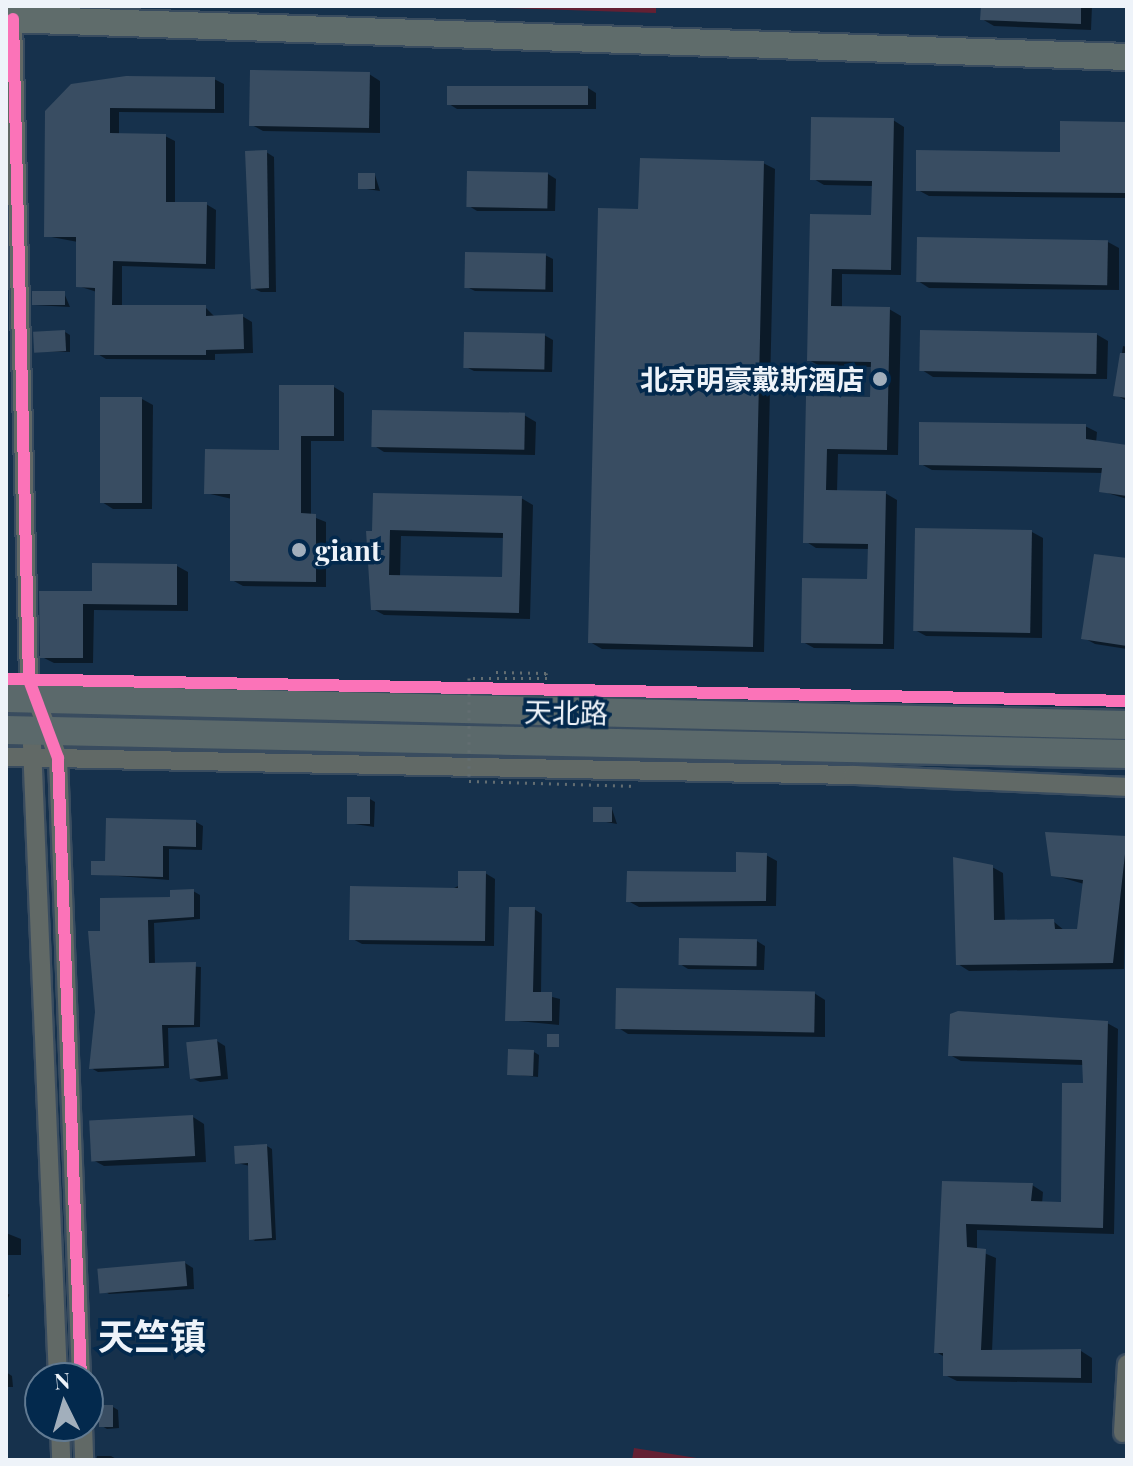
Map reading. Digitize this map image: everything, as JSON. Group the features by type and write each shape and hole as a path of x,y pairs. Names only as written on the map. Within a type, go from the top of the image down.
{"main road":[{"name":"天北路","path":"6,698 1127,725"},
{"name":"天北路","path":"35,741 1127,754"}],"street":[{"path":"57,1362 34,699 29,680 9,19 1127,57"},
{"path":"35,741 80,1362"},
{"path":"6,757 35,741 1127,787"},
{"path":"1123,1433 1127,1364"}],"path":[{"path":"496,672 546,673 547,678 469,678 469,781 637,786"},
{"path":"456,686 562,688"}],"shaded area":[{"path":"447,6 656,6 656,13"},
{"path":"634,1448 709,1460 632,1460"}],"building":[{"path":"981,6 1081,6 1081,24 980,20"},
{"path":"250,70 370,72 369,128 249,126"},
{"path":"126,76 215,77 215,109 110,108 110,133 166,134 166,202 207,202 206,264 113,261 112,305 206,305 206,316 243,314 244,349 206,350 206,355 94,355 95,288 76,287 76,237 44,237 45,111 71,84"},
{"path":"447,86 588,86 588,105 447,105"},
{"name":"北京明豪戴斯酒店","path":"811,117 894,118 891,270 832,269 831,306 890,307 887,450 827,449 826,490 886,491 883,644 801,643 802,578 867,579 868,544 803,543 806,396 870,397 871,362 807,361 810,214 871,215 872,181 810,180"},
{"path":"1060,121 1127,122 1126,193 916,191 916,150 1060,152"},
{"path":"267,150 269,288 251,289 245,151"},
{"path":"640,158 764,161 753,647 588,643 598,208 638,209"},
{"path":"467,171 548,172 547,208 466,207"},
{"path":"358,173 375,173 375,189 358,189"},
{"path":"917,237 1108,240 1107,285 916,282"},
{"path":"465,252 546,253 545,289 464,288"},
{"path":"32,291 65,291 65,305 32,305"},
{"path":"65,330 66,351 34,353 33,332"},
{"path":"920,330 1097,333 1096,374 919,371"},
{"path":"464,332 545,333 544,369 463,368"},
{"path":"1120,353 1127,353 1127,398 1113,396"},
{"path":"279,385 334,385 334,436 301,436 301,513 316,514 316,582 230,581 230,494 204,494 205,449 279,450"},
{"path":"100,397 142,397 142,503 100,503"},
{"path":"372,410 525,413 524,450 371,447"},
{"path":"919,422 1086,424 1086,439 1127,445 1127,496 1099,492 1102,468 919,465"},
{"path":"373,493 522,496 519,613 371,610 366,531 372,531","holes":["390,530 503,533 502,577 389,575"]},
{"path":"915,528 1032,530 1030,633 913,631"},
{"path":"1094,554 1127,558 1127,646 1081,639"},
{"path":"92,563 177,564 177,605 83,604 83,658 40,658 39,591 92,591"},
{"path":"347,797 370,797 370,824 347,824"},
{"path":"593,807 612,807 612,822 593,822"},
{"path":"106,818 196,820 196,847 163,846 163,877 91,875 91,861 105,861"},
{"path":"1045,832 1127,836 1113,963 956,965 953,857 993,865 994,920 1054,919 1055,929 1077,929 1083,880 1051,876"},
{"path":"736,852 767,853 766,901 626,902 627,871 736,872"},
{"path":"458,871 486,871 485,941 349,940 350,886 458,888"},
{"path":"194,889 194,917 148,920 149,963 196,962 194,1025 162,1025 164,1066 89,1069 95,1012 88,931 100,931 100,898 170,897 170,890"},
{"path":"509,907 535,907 533,992 552,992 552,1021 505,1021"},
{"path":"679,938 757,939 757,966 679,965"},
{"path":"616,988 815,991 814,1032 615,1029"},
{"path":"958,1011 1108,1021 1103,1228 966,1224 967,1247 986,1249 981,1350 1081,1349 1081,1378 943,1376 943,1353 934,1353 942,1181 1033,1183 1031,1201 1061,1202 1062,1083 1083,1083 1082,1060 948,1056 950,1014"},
{"path":"547,1034 559,1034 559,1047 547,1047"},
{"path":"217,1039 221,1076 190,1079 186,1042"},
{"path":"508,1049 534,1050 533,1076 507,1075"},
{"path":"193,1115 195,1156 91,1161 89,1120"},
{"path":"267,1144 272,1238 249,1240 248,1163 235,1164 234,1146"},
{"path":"185,1261 187,1286 100,1294 97,1269"},
{"path":"104,1405 113,1405 113,1427 104,1427"}],"cycle path":[{"path":"13,19 29,680 58,758 80,1362"},
{"path":"6,679 1127,701"}],"place":[{"name":"北京明豪戴斯酒店","path":"880,379"},
{"name":"giant","path":"299,550"}],"district":[{"name":"天竺镇","path":"152,1336"}]}
